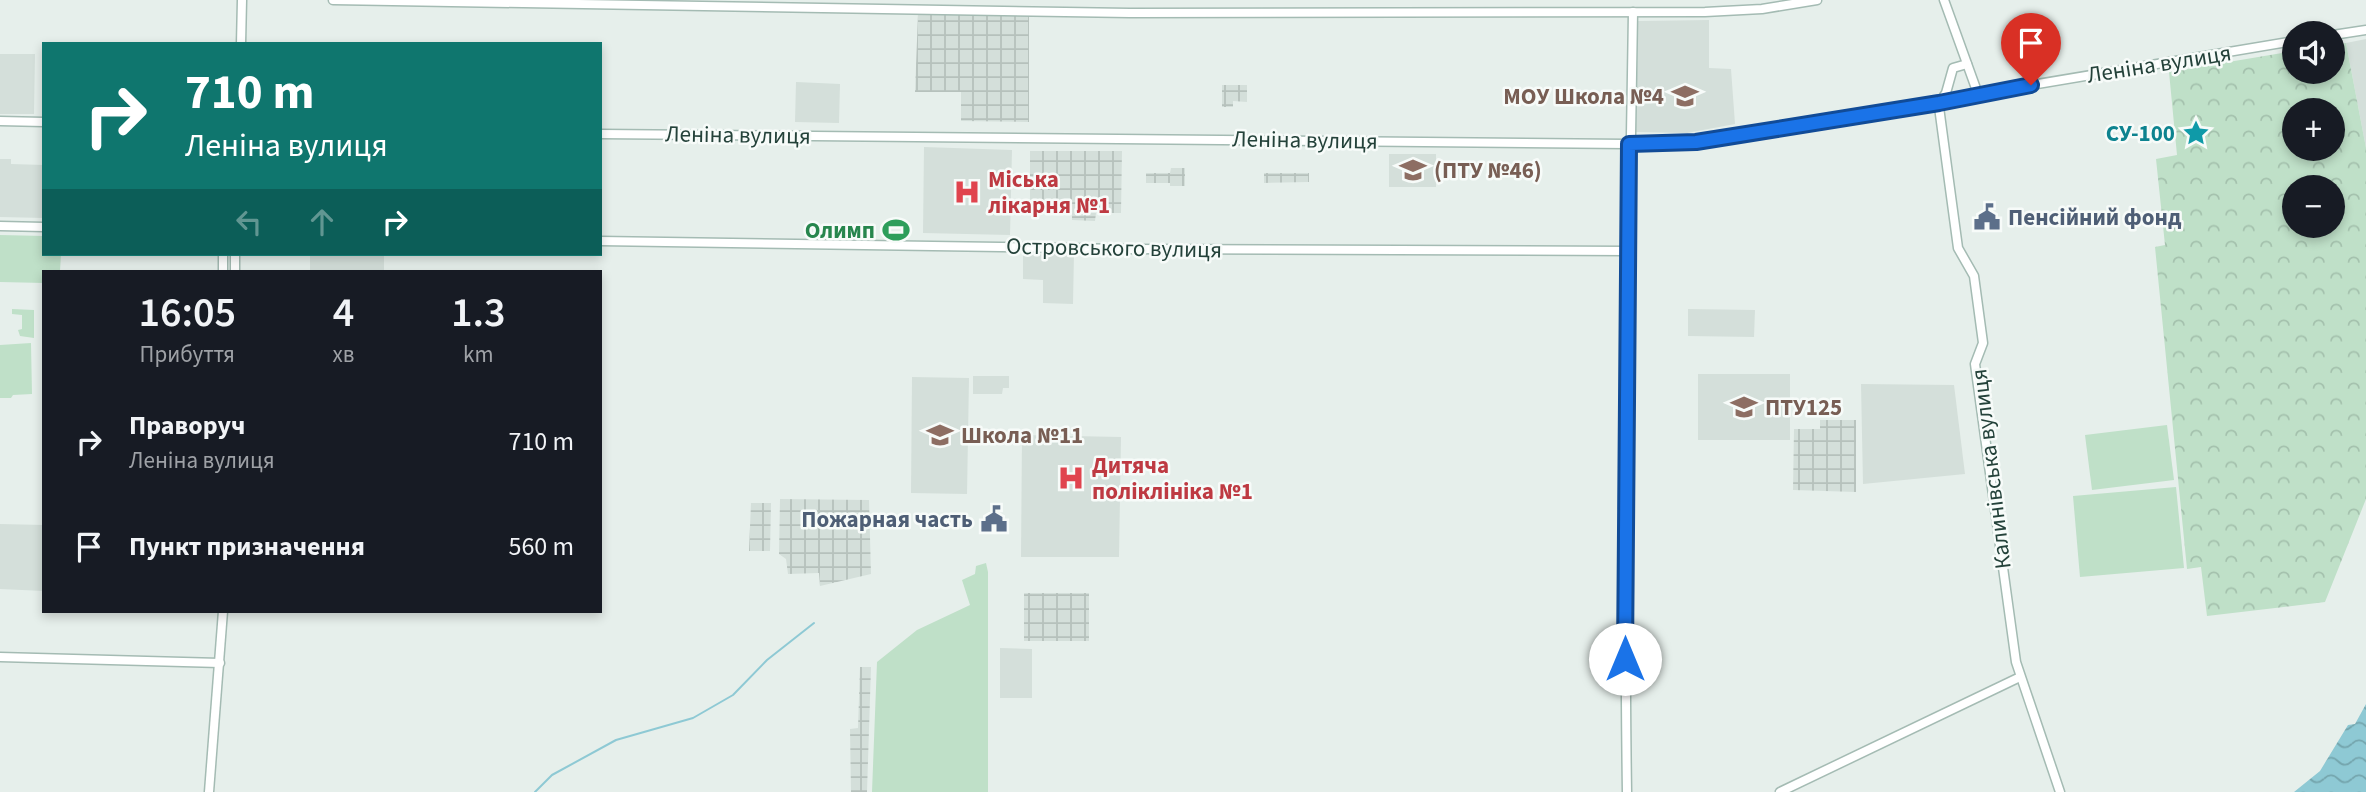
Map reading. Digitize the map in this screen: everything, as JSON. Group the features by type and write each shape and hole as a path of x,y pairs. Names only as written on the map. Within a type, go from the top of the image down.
{"street":[{"path":"241,42 242,0"},
{"path":"333,0 1130,13 1705,12 1762,9 1817,0"},
{"path":"1944,0 1978,94"},
{"path":"1627,792 1625,558 1633,12"},
{"path":"2345,33 2366,30"},
{"name":"Леніна вулиця","path":"602,134 1629,144 1696,142 2282,43"},
{"path":"1939,103 1947,93 1953,68 1967,64"},
{"name":"Калинівська вулиця","path":"1939,103 1958,248 1974,276 1983,344 1975,364 2016,662 2060,792"},
{"path":"0,121 42,122"},
{"path":"0,226 42,227"},
{"name":"Островського вулиця","path":"602,241 1126,249 1628,251"},
{"path":"209,792 223,613"},
{"path":"0,657 220,663"},
{"path":"1780,792 2020,677"}],"shaded area":[{"path":"918,14 1029,14 1029,122 961,121 961,92 915,92"},
{"name":"МОУ Школа №4","path":"1709,20 1709,68 1731,69 1735,124 1687,133 1636,132 1638,21"},
{"path":"2366,39 2366,148 2346,43"},
{"path":"0,54 35,54 34,114 0,114"},
{"path":"796,82 840,84 839,123 795,122"},
{"path":"1222,85 1247,85 1247,102 1233,101 1233,107 1222,107"},
{"name":"Міська лікарня №1","path":"924,147 1012,150 1010,235 923,233"},
{"path":"1030,151 1122,151 1121,213 1096,213 1095,221 1072,220 1072,205 1030,205"},
{"name":"(ПТУ №46)","path":"1389,154 1436,154 1436,187 1389,187"},
{"path":"0,159 11,159 11,164 42,165 42,218 0,217"},
{"path":"1171,168 1185,168 1185,186 1146,183 1146,173 1170,173"},
{"path":"1264,173 1309,173 1309,182 1264,183"},
{"path":"1074,253 1073,304 1043,303 1043,280 1023,279 1023,255"},
{"path":"310,256 384,256 384,270 310,270"},
{"path":"1688,309 1755,310 1754,337 1688,336"},
{"name":"ПТУ125","path":"1698,374 1790,374 1790,440 1698,440"},
{"path":"973,376 1009,376 1009,388 1003,388 1002,394 973,394"},
{"name":"Школа №11","path":"912,377 969,378 967,494 911,493"},
{"path":"1861,384 1954,385 1965,474 1863,484"},
{"path":"1820,420 1856,420 1856,492 1793,490 1794,429 1820,429"},
{"name":"Дитяча поліклініка №1","path":"1022,435 1121,437 1119,557 1021,557"},
{"path":"780,499 869,500 871,574 820,586 819,573 788,574 786,559 779,554"},
{"path":"751,503 771,503 770,551 749,551"},
{"path":"0,524 42,525 42,591 0,589"},
{"path":"1024,593 1089,593 1089,641 1024,641"},
{"path":"1000,648 1032,649 1032,698 1000,698"},
{"path":"860,667 871,667 867,792 851,792 850,729 858,728"}],"green space":[{"path":"2346,43 2366,148 2366,499 2325,602 2207,616 2201,567 2187,569 2155,247 2165,245 2156,159 2177,155 2169,72 2282,53 2282,84 2345,84"},
{"path":"0,235 42,236 42,256 61,256 60,270 42,270 42,283 0,282"},
{"path":"12,309 34,310 34,338 20,336 18,330 22,329 22,315 12,314"},
{"path":"31,343 32,394 0,398 0,345"},
{"path":"2167,425 2174,480 2092,490 2085,435"},
{"path":"2176,487 2184,568 2080,577 2073,496"},
{"path":"986,563 988,792 872,792 877,662 917,630 970,605 962,580 975,574 976,566"}],"water":[{"path":"2366,704 2366,792 2294,792 2320,771 2348,725 2355,724"}],"waterway":[{"path":"535,792 552,775 616,740 693,718 733,695 767,660 814,623"}],"place":[{"name":"МОУ Школа №4","path":"1685,96"},
{"name":"СУ-100","path":"2196,133"},
{"name":"(ПТУ №46)","path":"1413,170"},
{"name":"Міська лікарня №1","path":"967,192"},
{"name":"Пенсійний фонд","path":"1987,217"},
{"name":"Олимп","path":"896,230"},
{"name":"ПТУ125","path":"1744,407"},
{"name":"Школа №11","path":"940,435"},
{"name":"Дитяча поліклініка №1","path":"1071,478"},
{"name":"Пожарная часть","path":"994,519"}],"route":[{"path":"1625,659 1629,144 1696,142 1939,103 2031,85"}]}
